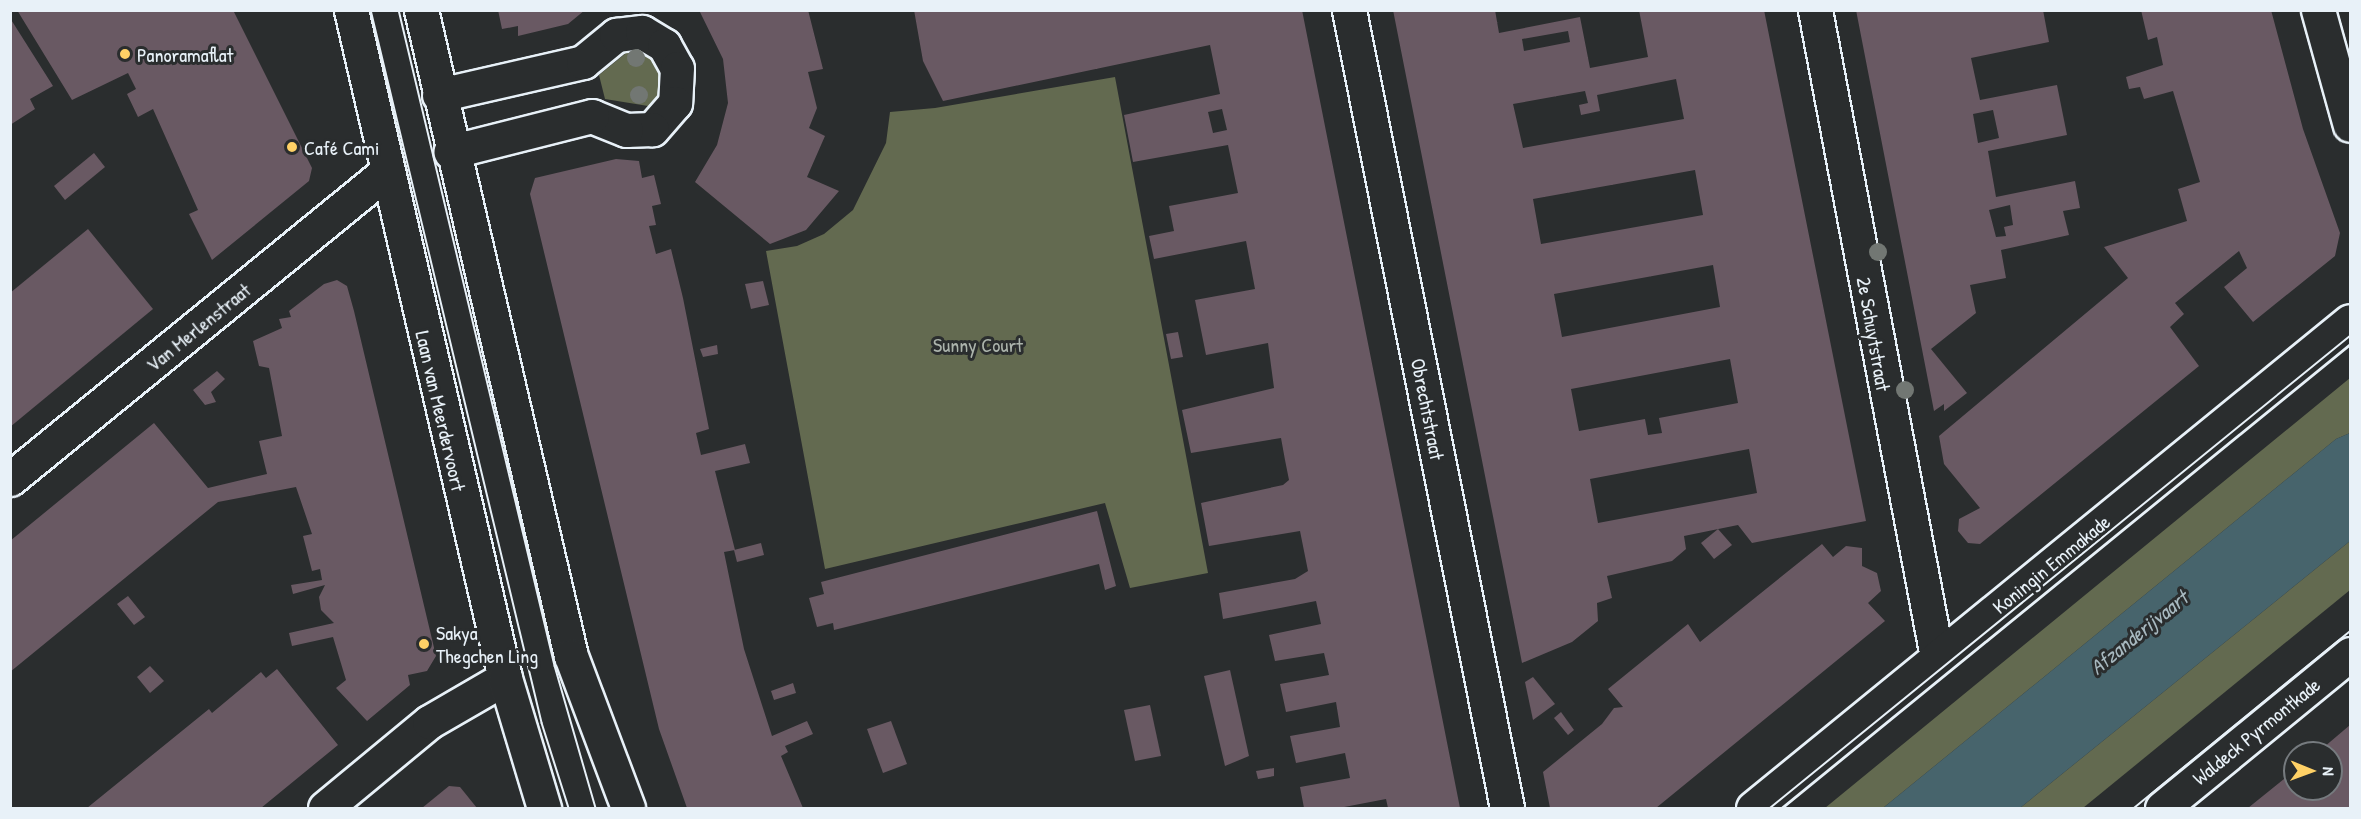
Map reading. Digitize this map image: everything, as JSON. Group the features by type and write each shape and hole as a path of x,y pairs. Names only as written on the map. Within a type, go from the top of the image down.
{"street":[{"name":"Laan van Meerdervoort","path":"351,10 385,173 505,678 544,808"},
{"path":"421,10 450,152 571,656 628,808"},
{"name":"Obrechtstraat","path":"1349,10 1507,808"},
{"name":"2e Schuytstraat","path":"1815,10 1937,657"},
{"path":"2318,10 2350,125"},
{"path":"439,95 583,62 601,44 625,34 642,32 664,45 677,68 675,103 652,129 626,130 592,116 450,152"},
{"name":"Van Merlenstraat","path":"10,479 385,173"},
{"name":"Koningin Emmakade","path":"1753,808 2350,321"},
{"name":"Waldeck Pyrmontkade","path":"2162,808 2350,654"},
{"path":"325,808 429,722 505,678"}],"green space":[{"path":"636,45 649,52 659,69 663,88 656,102 648,106 605,99 599,75"},
{"name":"Sunny Court","path":"1115,77 1208,573 1130,588 1105,503 825,569 766,251 797,246 824,234 853,210 886,143 890,112 935,108"},
{"path":"2350,378 2350,433 2336,439 1883,808 1825,808"},
{"path":"2350,541 2350,590 2083,808 2020,808"}],"water":[{"name":"Afzanderijvaart","path":"2350,433 2350,541 2020,808 1883,808 2336,439"}],"building":[{"path":"17,10 233,10 312,168 309,181 212,260 189,214 198,210 153,109 138,117 127,94 136,89 128,73 72,100"},
{"path":"498,10 585,10 568,24 518,36 518,26 502,29"},
{"path":"699,10 808,10 823,69 808,72 817,108 809,128 825,136 807,177 839,191 806,230 770,244 695,182 717,145 728,103 723,59"},
{"path":"914,10 1302,10 1460,808 1388,808 1386,799 1339,808 1304,808 1300,787 1350,778 1345,753 1296,763 1290,736 1340,727 1336,702 1286,712 1280,684 1329,675 1324,653 1275,661 1269,635 1321,624 1316,601 1223,619 1219,593 1295,579 1308,571 1300,531 1209,546 1201,503 1283,485 1289,480 1281,438 1191,453 1182,410 1274,388 1268,343 1206,355 1195,300 1255,289 1246,241 1154,259 1149,236 1174,231 1169,206 1238,193 1228,145 1133,162 1124,115 1220,94 1210,45 943,101 923,61","holes":["1222,109 1227,130 1213,133 1208,112"]},
{"path":"1393,10 1495,10 1499,33 1580,17 1590,68 1648,57 1639,10 1764,10 1866,521 1752,543 1738,525 1684,536 1686,549 1672,561 1607,576 1612,598 1597,603 1598,621 1572,642 1522,663","holes":["1568,31 1570,42 1524,51 1522,39","1676,79 1684,119 1523,148 1513,104 1585,91 1588,103 1579,105 1581,115 1600,111 1597,95","1695,170 1703,215 1541,244 1533,199","1713,265 1720,307 1562,337 1554,294","1730,359 1738,403 1659,418 1662,433 1648,435 1645,419 1579,431 1571,389","1749,449 1757,493 1598,523 1590,479"]},
{"path":"1856,10 2043,10 2049,42 1971,58 1980,100 2057,85 2067,135 1988,151 1996,197 2075,181 2080,208 2063,211 2069,235 2001,250 2006,278 1970,285 1976,313 1931,349 1967,393 1944,411 1944,404 1934,411","holes":["1993,110 1999,138 1978,143 1973,114","2010,205 2013,225 2004,227 2006,236 1996,237 1989,210"]},
{"path":"2141,10 2271,10 2303,129 2340,233 2335,256 2253,322 2224,287 2247,268 2239,251 2175,303 2184,314 2170,327 2199,366 1980,544 1968,543 1958,531 1959,519 1980,508 1944,464 1939,436 2128,278 2104,247 2187,221 2178,189 2200,182 2173,91 2144,99 2140,87 2129,89 2126,77 2163,65 2157,37 2148,40"},
{"path":"10,18 53,86 30,99 35,109 10,125"},
{"path":"94,153 105,167 65,200 54,186"},
{"path":"616,159 639,161 642,178 654,175 661,204 652,206 656,225 649,226 656,254 671,249 683,298 709,429 696,433 701,455 745,444 750,463 715,471 735,550 724,552 744,649 772,736 807,721 813,734 785,746 788,752 781,756 803,808 687,808 659,729 530,194 535,178"},
{"path":"88,229 153,309 10,427 10,293"},
{"path":"337,280 347,286 354,311 436,656 427,671 408,675 410,685 367,721 336,688 346,680 333,637 292,646 289,633 334,623 321,610 319,597 325,585 293,594 291,585 322,580 320,569 312,571 303,536 312,534 296,487 218,502 10,672 10,541 154,423 208,488 267,474 259,441 282,436 269,368 259,366 253,341 282,328 279,319 291,317 289,311 324,284"},
{"path":"763,281 769,305 751,309 745,284"},
{"path":"1178,332 1183,357 1171,359 1166,334"},
{"path":"717,345 718,354 703,357 700,349"},
{"path":"217,371 225,379 211,392 216,402 205,405 193,390"},
{"path":"1097,511 1116,586 1105,590 1099,564 834,630 833,623 817,627 809,598 824,594 821,582"},
{"path":"1718,529 1732,545 1714,559 1701,543"},
{"path":"761,543 764,555 737,562 734,550"},
{"path":"1822,544 1833,557 1846,546 1862,548 1862,566 1877,573 1881,591 1868,603 1885,621 1656,808 1550,808 1543,772 1602,724 1614,708 1623,707 1608,689 1688,624 1700,642"},
{"path":"128,596 145,617 134,625 117,604"},
{"path":"150,666 164,681 150,693 137,677"},
{"path":"277,669 338,745 261,808 87,808 209,709 212,713 261,672 266,678"},
{"path":"1230,670 1249,756 1225,766 1204,676"},
{"path":"1533,677 1555,704 1533,720 1525,682"},
{"path":"793,683 796,693 774,700 771,691"},
{"path":"1150,705 1161,756 1135,761 1124,710"},
{"path":"1561,712 1574,730 1568,735 1554,718"},
{"path":"891,721 907,764 883,773 867,729"},
{"path":"2350,725 2350,808 2248,808 2283,780 2283,801 2343,801 2343,741 2331,741"},
{"path":"1274,768 1274,776 1258,779 1256,771"},
{"path":"449,786 460,787 477,808 422,808"}],"tram line":[{"path":"371,10 542,723 569,808"},
{"path":"399,10 555,666 596,808"},
{"path":"1770,808 2350,336"},
{"path":"2134,808 2350,631"}],"place":[{"name":"Panoramaflat","path":"125,54"},
{"name":"Café Cami","path":"292,147"},
{"name":"Sakya Thegchen Ling","path":"424,644"}]}
